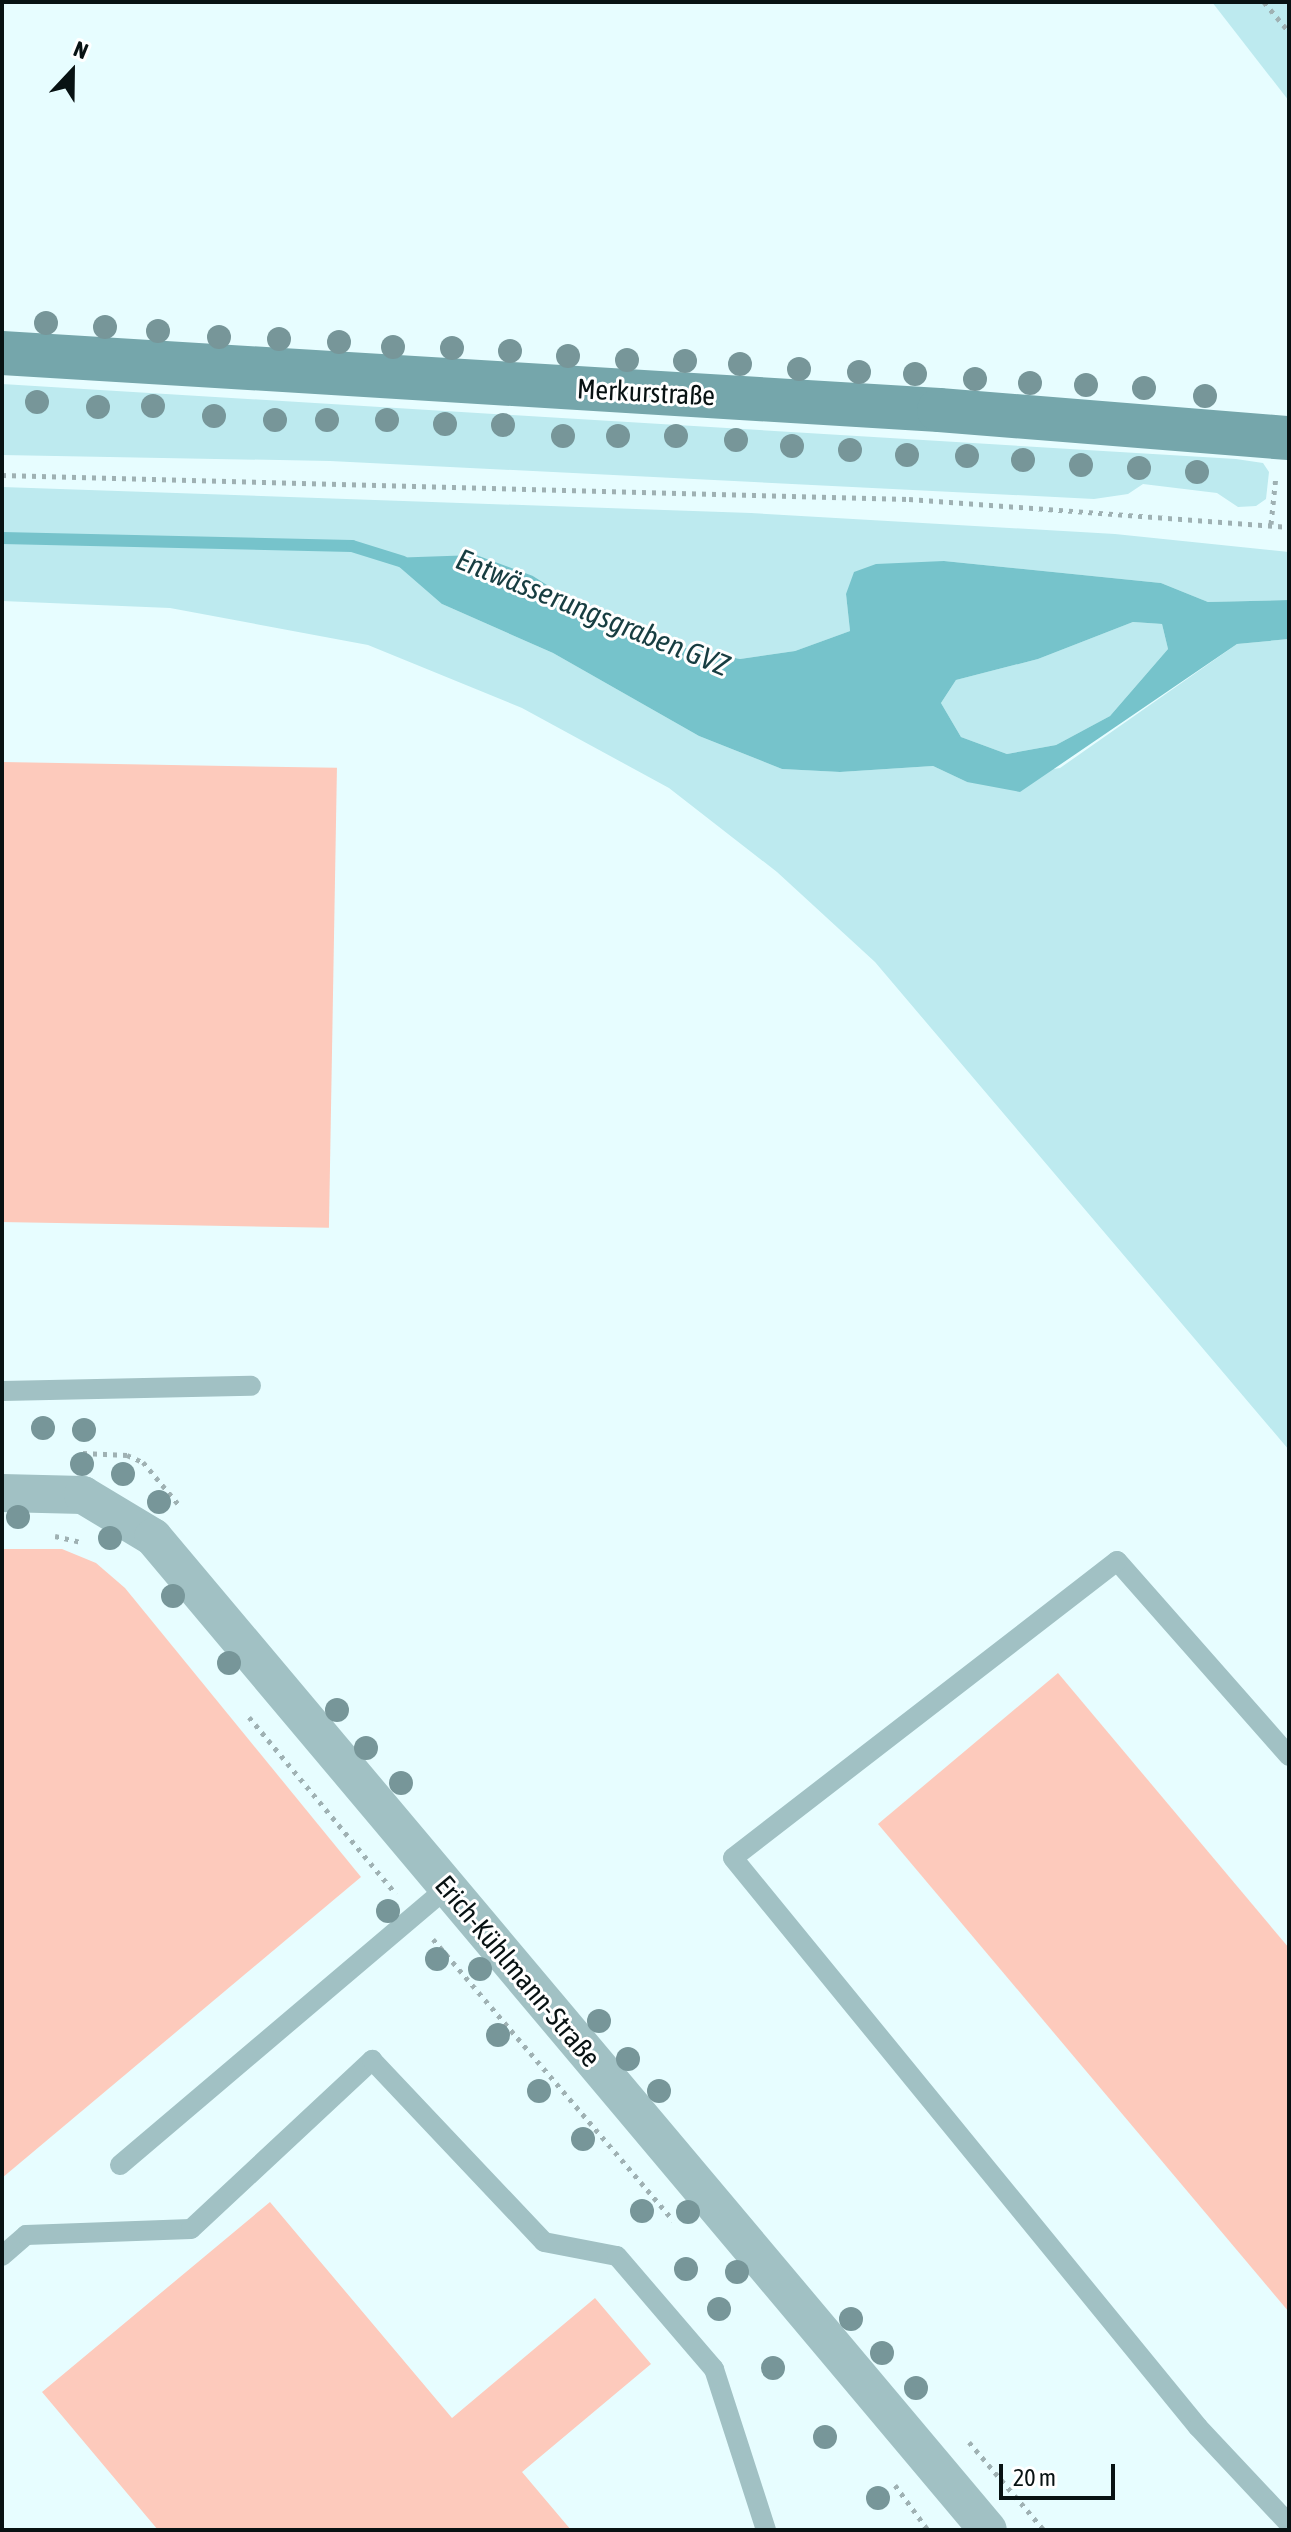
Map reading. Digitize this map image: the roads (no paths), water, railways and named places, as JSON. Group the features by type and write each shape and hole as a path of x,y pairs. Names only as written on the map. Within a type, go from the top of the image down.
{"street":[{"name":"Merkurstraße","path":"2,353 939,410 1289,438"},
{"name":"Erich-Kühlmann-Straße","path":"2,1493 83,1495 153,1537 988,2530"}],"lane":[{"path":"2,1391 251,1386"},
{"path":"1289,1756 1117,1561 733,1858 1198,2427 1289,2524"},
{"path":"120,2165 447,1888"},
{"path":"2,2256 26,2235 191,2229 372,2060 544,2242 617,2256 714,2369 766,2530"}],"waterway":[{"name":"Entwässerungsgraben GVZ","path":"2,538 352,546 403,562"}]}
